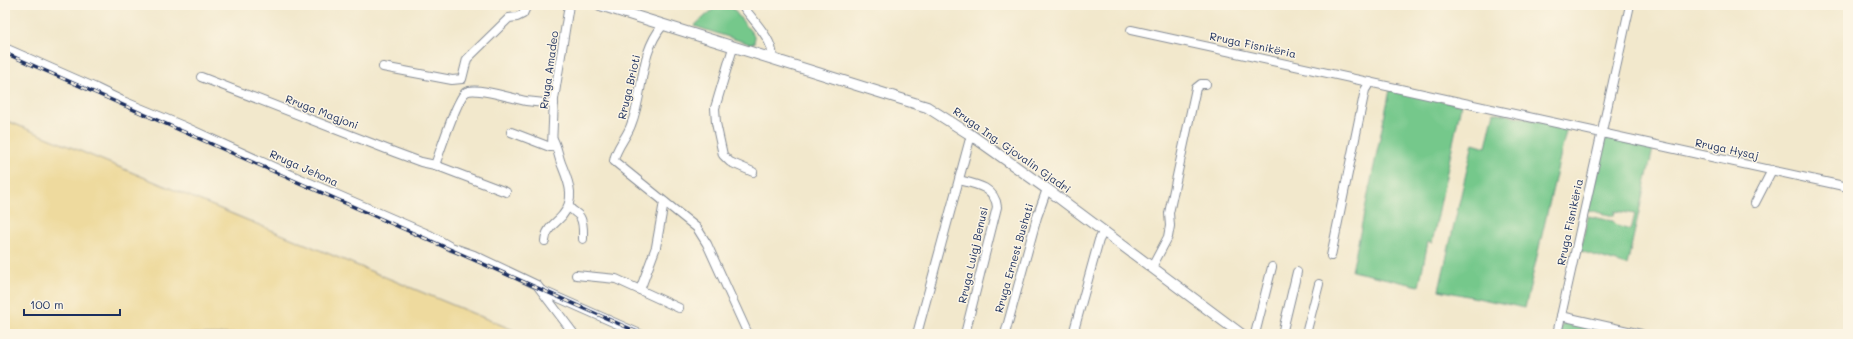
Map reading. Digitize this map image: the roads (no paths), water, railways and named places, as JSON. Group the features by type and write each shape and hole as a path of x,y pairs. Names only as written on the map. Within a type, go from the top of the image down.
{"main road":[{"name":"Rruga Ing. Gjovalin Gjadri","path":"600,5 927,107 971,135 1047,189 1241,334"}],"street":[{"path":"383,67 452,80 462,79 466,59 508,18 517,17 524,14 527,5"},
{"name":"Rruga Amadeo","path":"569,5 554,104 552,138 569,179 569,206"},
{"path":"742,5 767,38 772,51 772,59"},
{"name":"Rruga Fisnikëria","path":"1557,334 1630,5"},
{"name":"Rruga Brioti","path":"663,25 657,32 644,64 635,116 615,156 614,162 693,224 703,236 748,334"},
{"name":"Rruga Fisnikëria","path":"1132,30 1602,133"},
{"name":"Rruga Jehona","path":"5,48 104,91 122,102 181,125 273,167 430,235 451,247 538,285 562,320 574,334"},
{"path":"736,48 732,51 715,108 716,123 723,155 730,162 753,172"},
{"name":"Rruga Magjoni","path":"201,77 394,152 421,162 436,165 506,192"},
{"path":"1332,256 1365,90 1370,82"},
{"path":"1152,268 1170,232 1169,213 1196,88 1201,84 1206,84"},
{"path":"436,165 456,108 465,93 469,91 487,92 526,101 554,104"},
{"path":"511,132 550,147 552,146 552,138"},
{"name":"Rruga Hysaj","path":"1602,133 1848,187"},
{"path":"918,334 971,135"},
{"path":"1755,203 1772,170"},
{"name":"Rruga Luigj Benusi","path":"959,180 978,185 991,192 997,207 965,334"},
{"name":"Rruga Ernest Bushati","path":"1005,334 1037,217 1047,189"},
{"path":"640,290 656,247 664,202"},
{"path":"545,241 549,228 562,216 569,206 571,210 580,216 582,221 583,239"},
{"path":"1073,334 1099,240 1104,231"},
{"path":"1255,334 1272,267"},
{"path":"1282,334 1297,272"},
{"path":"576,275 616,280 679,308"},
{"path":"1306,334 1319,284"},
{"path":"543,291 640,334"},
{"path":"1561,316 1641,334"}],"railway":[{"path":"5,53 642,334"}]}
